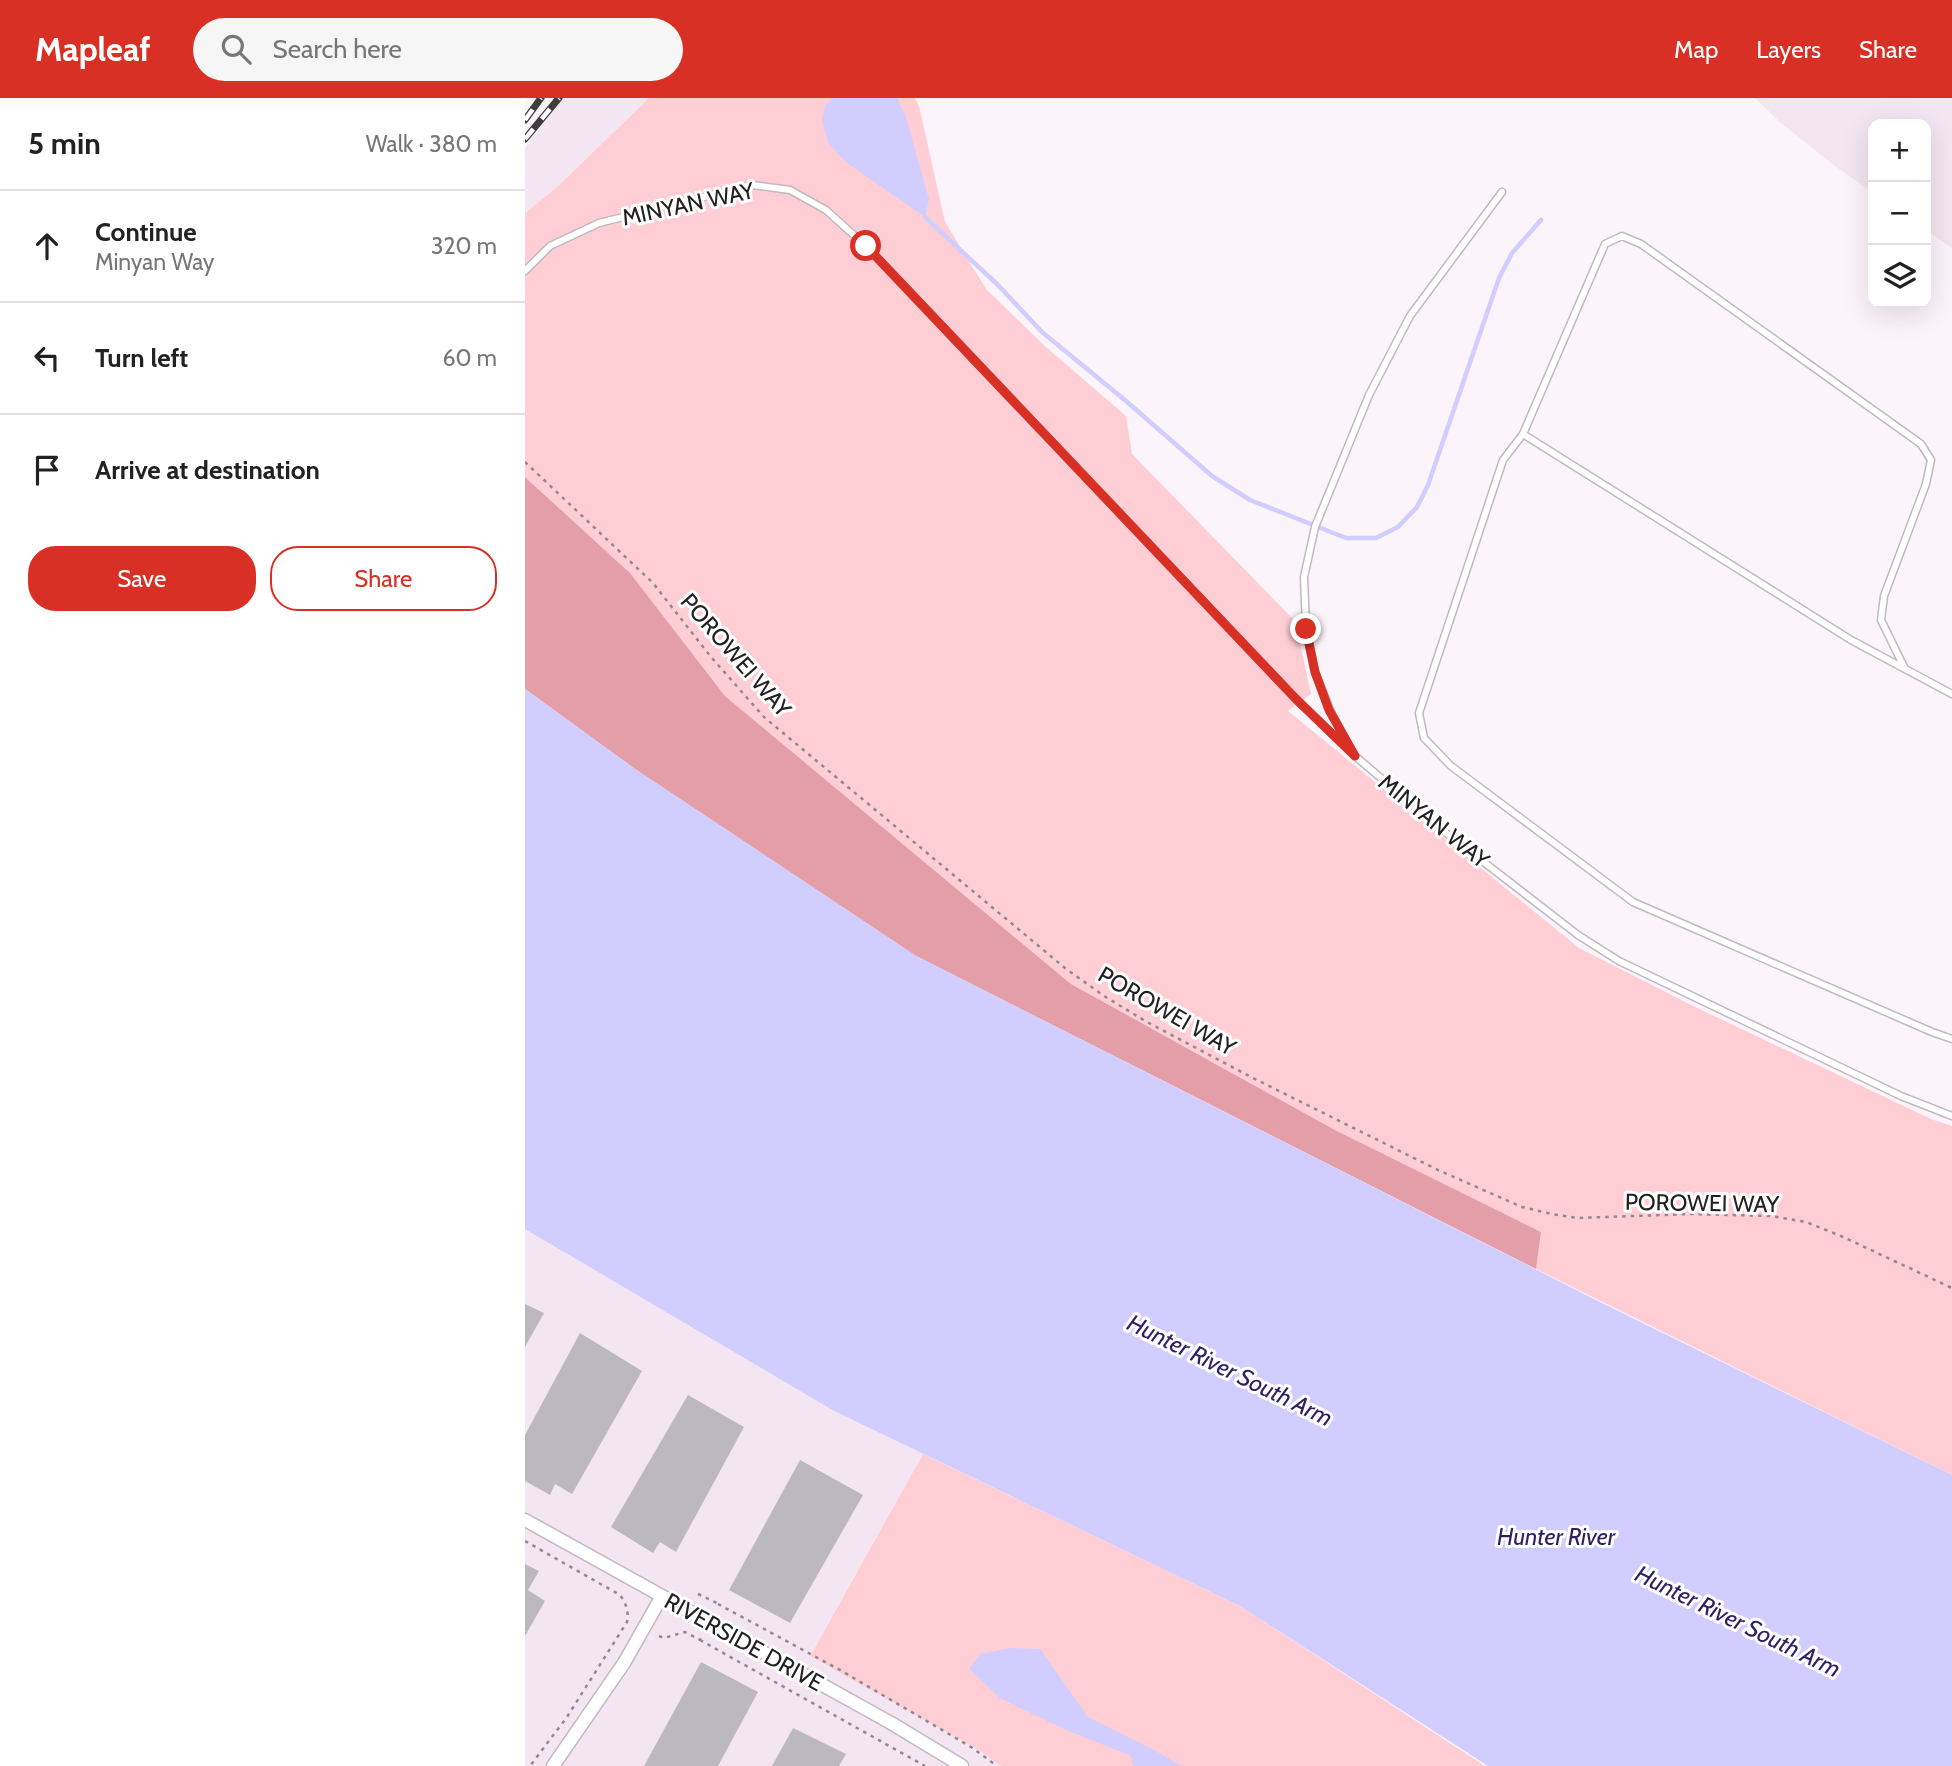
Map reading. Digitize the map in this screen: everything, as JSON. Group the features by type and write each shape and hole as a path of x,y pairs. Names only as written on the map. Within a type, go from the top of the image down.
{"street":[{"name":"RIVERSIDE DRIVE","path":"525,1520 891,1723 962,1766"},
{"path":"553,1766 624,1663 662,1596"}],"lane":[{"name":"MINYAN WAY","path":"525,271 550,246 599,223 753,185 790,190 826,210 866,246 1296,699 1355,756 1441,829 1578,935 1619,961 1901,1096 1952,1116"},
{"path":"1355,756 1329,710 1315,672 1306,629 1304,577 1315,527 1369,395 1410,316 1502,192"},
{"path":"1905,668 1881,620 1884,596 1926,484 1931,460 1921,444 1641,244 1622,236 1605,244 1523,434 1503,460 1419,713 1424,738 1451,766 1633,902 1952,1039"},
{"path":"1523,434 1851,639 1952,694"}],"path":[{"name":"POROWEI WAY","path":"525,462 653,583 711,657 764,717 1065,968 1147,1022 1253,1079 1401,1152 1522,1207 1577,1218 1691,1214 1771,1216 1806,1222 1952,1288"},
{"path":"525,1541 620,1595 629,1615 567,1717 530,1766"},
{"path":"698,1594 841,1670 971,1747 997,1766"},
{"path":"716,1609 718,1604"},
{"path":"628,1619 633,1622"},
{"path":"659,1636 664,1638 685,1632 701,1638 925,1766"}],"shaded area":[{"path":"560,98 649,98 558,186 525,213 525,149"},
{"path":"649,98 915,98 945,222 986,289 1047,348 1126,416 1132,454 1295,621 1311,694 1288,711 1579,948 1693,1006 1931,1119 1952,1126 1952,1475 1536,1269 1541,1232 1335,1130 1071,984 725,696 630,573 525,477 525,213 558,186"},
{"path":"1755,98 1952,98 1952,248 1931,233 1931,119 1868,119 1868,189 1781,123"},
{"path":"525,477 630,573 725,696 1071,984 1335,1130 1541,1232 1536,1269 916,956 635,769 525,689"},
{"path":"525,1229 834,1411 923,1454 810,1655 977,1749 1001,1766 525,1766"},
{"path":"923,1454 1240,1606 1485,1766 1001,1766 977,1749 810,1656"}],"water":[{"path":"833,98 897,98 905,114 929,199 925,217 847,163 828,143 822,119 825,106"},
{"name":"Hunter River","path":"525,689 635,769 916,956 1596,1300 1952,1475 1952,1766 1488,1766 1240,1606 834,1411 525,1229"},
{"path":"1011,1648 1040,1649 1088,1717 1181,1766 1133,1766 1131,1756 1059,1727 1000,1698 969,1669 980,1654"}],"building":[{"path":"525,1304 544,1313 525,1347"},
{"path":"580,1333 642,1371 572,1494 555,1484 550,1495 525,1481 525,1435"},
{"path":"688,1395 744,1427 676,1552 660,1542 653,1553 611,1527"},
{"path":"800,1460 863,1495 790,1623 729,1590"},
{"path":"525,1564 539,1571 528,1590 545,1601 525,1636"},
{"path":"701,1662 758,1692 718,1766 644,1766"},
{"path":"793,1728 846,1754 839,1766 772,1766"}],"waterway":[{"path":"925,217 998,285 1042,332 1212,476 1250,500 1346,538 1376,538 1398,527 1417,507 1428,485 1499,278 1512,253 1541,220"}],"railway":[{"path":"525,120 541,98"},
{"path":"525,139 559,98"}],"route":[{"path":"866,246 1296,699 1355,756 1329,710 1315,672 1306,629"}],"water label":[{"name":"Hunter River South Arm","path":"1230,1370"},
{"name":"Hunter River South Arm","path":"1738,1621"}]}
